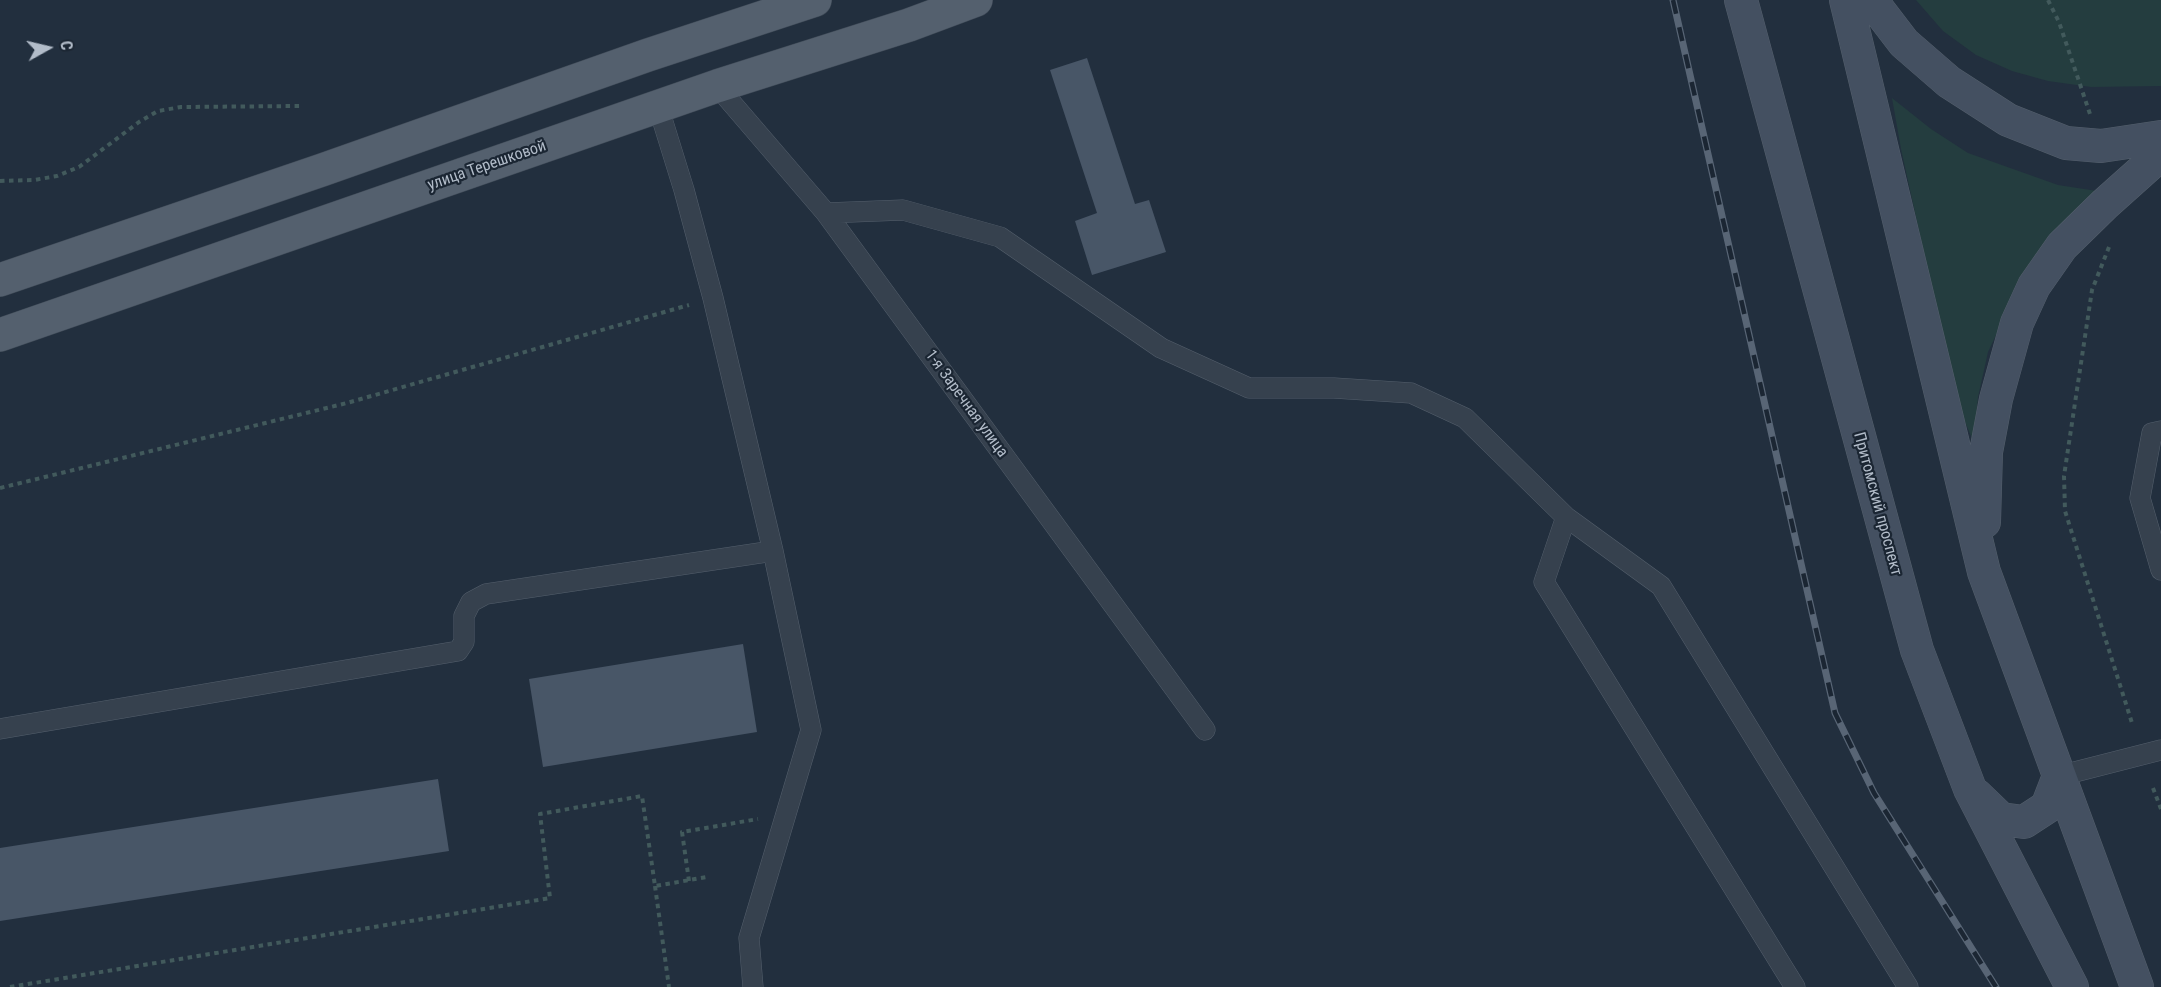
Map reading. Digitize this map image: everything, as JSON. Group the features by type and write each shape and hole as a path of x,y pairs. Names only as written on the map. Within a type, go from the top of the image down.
{"main road":[{"path":"0,280 648,55 815,0"},
{"name":"улица Терешковой","path":"0,335 658,106 909,26 975,0"},
{"name":"Притомский проспект","path":"1741,0 1917,650 1970,789 2072,987"},
{"path":"1846,0 1984,572 2137,987"},
{"path":"1871,0 1904,43 1949,82 2008,120 2066,143 2101,146 2161,137"},
{"path":"1984,572 1986,452 1996,399 2017,323 2034,286 2062,246 2161,154"},
{"path":"1970,789 2001,819 2024,822 2047,807 2059,776"}],"lane":[{"name":"1-я Заречная улица","path":"717,86 826,213 1205,730"},
{"path":"658,106 684,190 713,298 773,551 811,730 749,938 753,987"},
{"path":"826,213 903,210 1000,237 1161,348 1249,388 1334,388 1411,393 1465,418 1566,517 1661,586 1908,987"},
{"path":"2161,431 2152,433 2140,498 2158,547 2161,570"},
{"path":"1566,517 1544,582 1795,987"},
{"path":"0,729 458,651 464,642 464,616 471,602 486,594 773,551"},
{"path":"2059,776 2161,750"}],"path":[{"path":"2048,0 2059,22 2101,146"},
{"path":"0,181 34,180 57,176 79,167 138,122 158,111 180,107 300,106"},
{"path":"2105,204 2109,249 2092,290 2064,476 2065,511 2132,723"},
{"path":"0,488 347,403 713,298"},
{"path":"2153,788 2161,810"},
{"path":"10,987 550,898 540,814 642,796 669,987"},
{"path":"689,881 682,831 761,818"},
{"path":"655,886 707,878"}],"green space":[{"path":"1916,0 2161,0 2161,86 2091,87 2048,81 2012,71 1976,55 1943,31"},
{"path":"1892,98 1931,129 1968,153 2058,185 2097,191 2006,314 1988,352 1978,397 1974,443 1957,403 1901,149"}],"building":[{"path":"1087,58 1135,204 1149,200 1166,252 1092,275 1075,221 1097,213 1050,70"},
{"path":"743,644 757,732 543,767 529,679"},
{"path":"438,779 449,851 0,921 0,848"}],"railway":[{"path":"1673,0 1835,713 1874,793 1996,987"}]}
